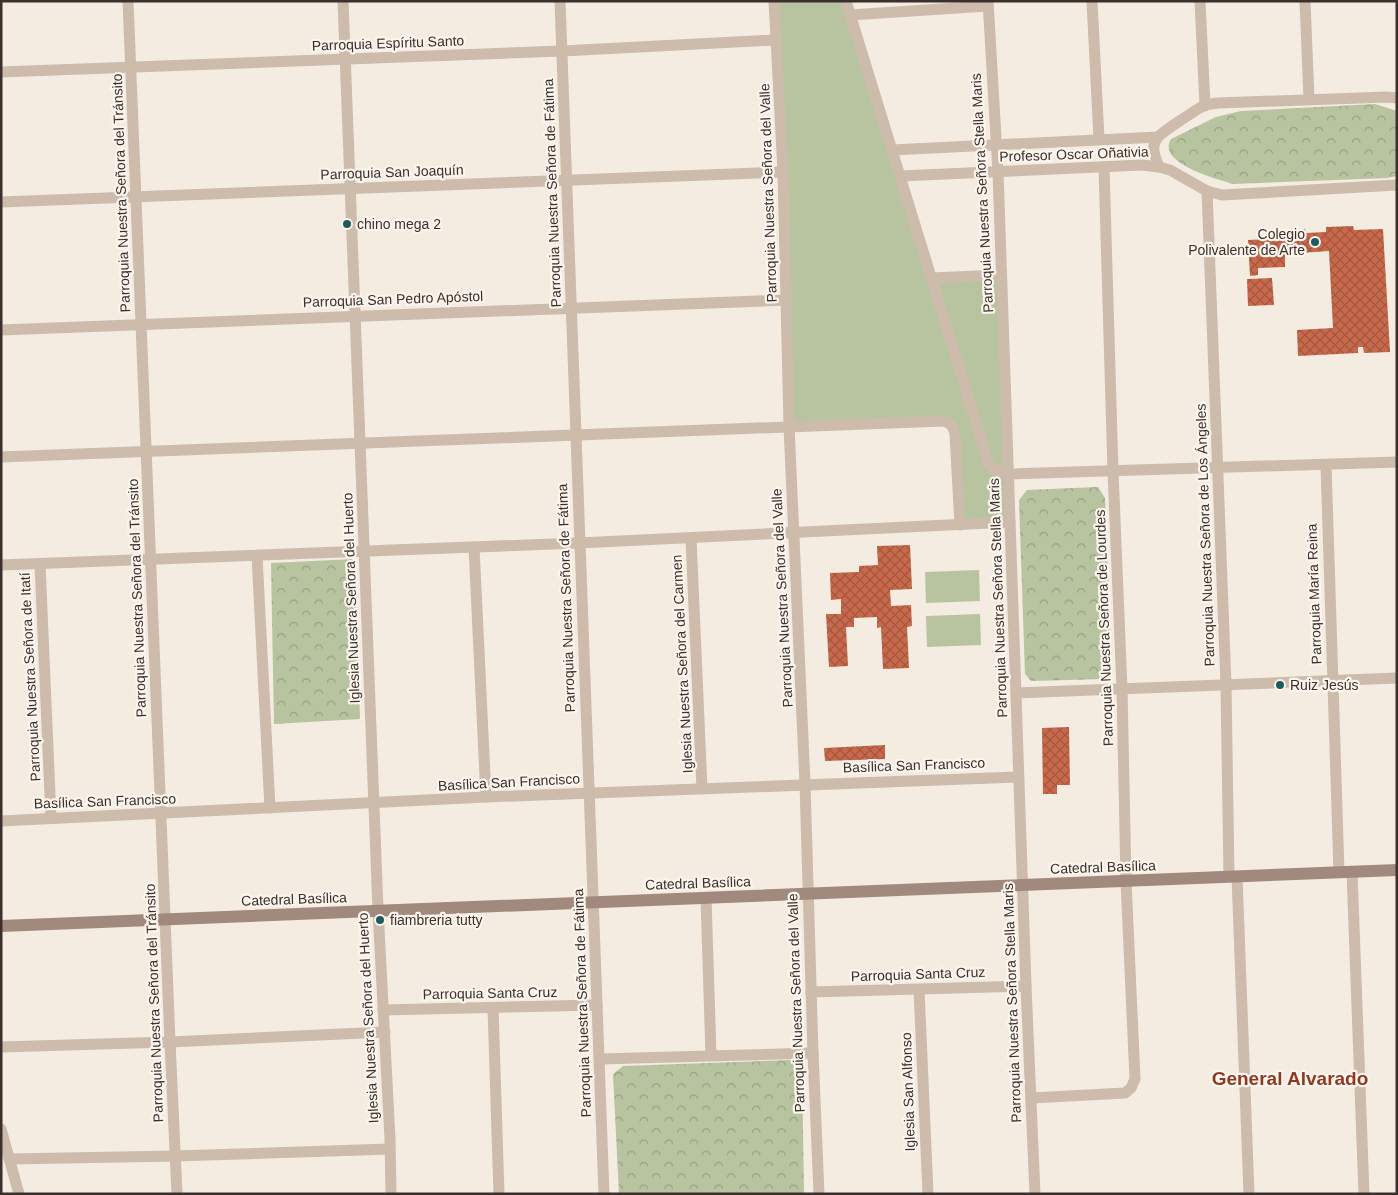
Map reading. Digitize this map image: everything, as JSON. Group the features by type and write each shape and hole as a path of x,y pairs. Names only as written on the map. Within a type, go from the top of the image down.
{"main road":[{"name":"Catedral Basílica","path":"1,926 1397,870"}],"street":[{"name":"Parroquia Nuestra Señora del Tránsito","path":"128,1 160,814 178,1194"},
{"name":"Iglesia Nuestra Señora del Huerto","path":"343,1 373,804 391,1194"},
{"name":"Parroquia Nuestra Señora de Fátima","path":"560,1 604,1194"},
{"name":"Parroquia Nuestra Señora del Valle","path":"774,1 783,172 790,426 819,1194"},
{"path":"846,1 989,465 997,471 1009,474 1397,462"},
{"path":"1092,1 1099,139"},
{"path":"1200,1 1205,106"},
{"path":"1305,1 1309,100"},
{"path":"850,15 988,4"},
{"name":"Parroquia Nuestra Señora Stella Maris","path":"988,4 998,172 1018,777 1035,1194"},
{"name":"Parroquia Espíritu Santo","path":"1,72 562,52 776,40"},
{"name":"Profesor Oscar Oñativia","path":"1159,167 1154,156 1154,147 1158,137 1194,111 1205,106 1218,103 1397,98"},
{"name":"Profesor Oscar Oñativia","path":"892,150 1158,137"},
{"name":"Profesor Oscar Oñativia","path":"900,176 1142,165 1170,170 1207,191 1222,195 1397,185"},
{"name":"Parroquia Nuestra Señora de Lourdes","path":"1031,1098 1125,1093 1131,1088 1135,1079 1126,881 1122,689 1112,471 1104,167"},
{"name":"Parroquia San Joaquín","path":"1,202 783,172"},
{"name":"Parroquia Nuestra Señora de Los Ángeles","path":"1207,191 1233,877 1249,1194"},
{"path":"931,278 1001,275"},
{"name":"Parroquia San Pedro Apóstol","path":"1,330 787,300"},
{"path":"1,457 790,426 948,422 953,426 955,434 960,525"},
{"name":"Parroquia María Reina","path":"1326,465 1332,680 1364,1194"},
{"path":"1,565 579,543 1010,522"},
{"name":"Iglesia Nuestra Señora del Carmen","path":"691,538 702,789"},
{"path":"474,547 486,798"},
{"path":"258,556 270,808"},
{"name":"Parroquia Nuestra Señora de Itatí","path":"40,564 51,818"},
{"path":"1016,693 1397,678"},
{"name":"Basílica San Francisco","path":"1,820 589,793 1018,777"},
{"path":"706,898 711,1055"},
{"name":"Parroquia Santa Cruz","path":"811,992 1026,986"},
{"name":"Iglesia San Alfonso","path":"919,990 928,1194"},
{"name":"Parroquia Santa Cruz","path":"383,1010 598,1006"},
{"path":"493,1008 499,1194"},
{"path":"1,1047 170,1042 385,1032"},
{"path":"600,1059 813,1052"},
{"path":"1,1129 19,1194"},
{"path":"9,1159 390,1149"}],"green space":[{"path":"774,1 845,1 931,278 1001,275 1009,522 960,524 953,426 790,426"},
{"path":"1375,104 1397,111 1397,176 1387,178 1233,184 1190,169 1172,155 1169,148 1171,139 1216,117 1241,111"},
{"path":"1098,487 1105,498 1112,673 1106,679 1031,681 1025,674 1019,500 1027,490"},
{"path":"355,559 360,719 274,724 271,563"},
{"path":"979,570 980,601 926,603 925,572"},
{"path":"980,614 981,645 927,647 926,616"},
{"path":"793,1060 802,1070 804,1194 619,1194 613,1074 623,1066"}],"building":[{"path":"1353,226 1354,230 1383,229 1390,352 1364,353 1363,347 1358,347 1358,353 1298,356 1297,330 1333,328 1329,251 1285,254 1285,267 1258,268 1258,275 1250,276 1248,240 1269,239 1269,231 1305,229 1306,233 1326,232 1326,227"},
{"path":"1272,278 1274,305 1248,306 1247,279"},
{"path":"910,545 912,589 890,590 891,606 911,605 912,626 907,627 909,668 883,669 881,627 877,628 877,617 854,618 854,627 846,627 848,666 829,667 826,614 841,614 841,599 831,600 830,573 859,572 859,566 878,565 877,546"},
{"path":"1069,727 1070,785 1057,785 1057,794 1043,794 1042,728"},
{"path":"885,745 885,759 825,761 824,748"}],"place":[{"name":"chino mega 2","path":"347,224"},
{"name":"Colegio Polivalente de Arte","path":"1315,242"},
{"name":"Ruiz Jesús","path":"1280,685"},
{"name":"fiambreria tutty","path":"380,920"}],"district":[{"name":"General Alvarado","path":"1290,1078"}]}
